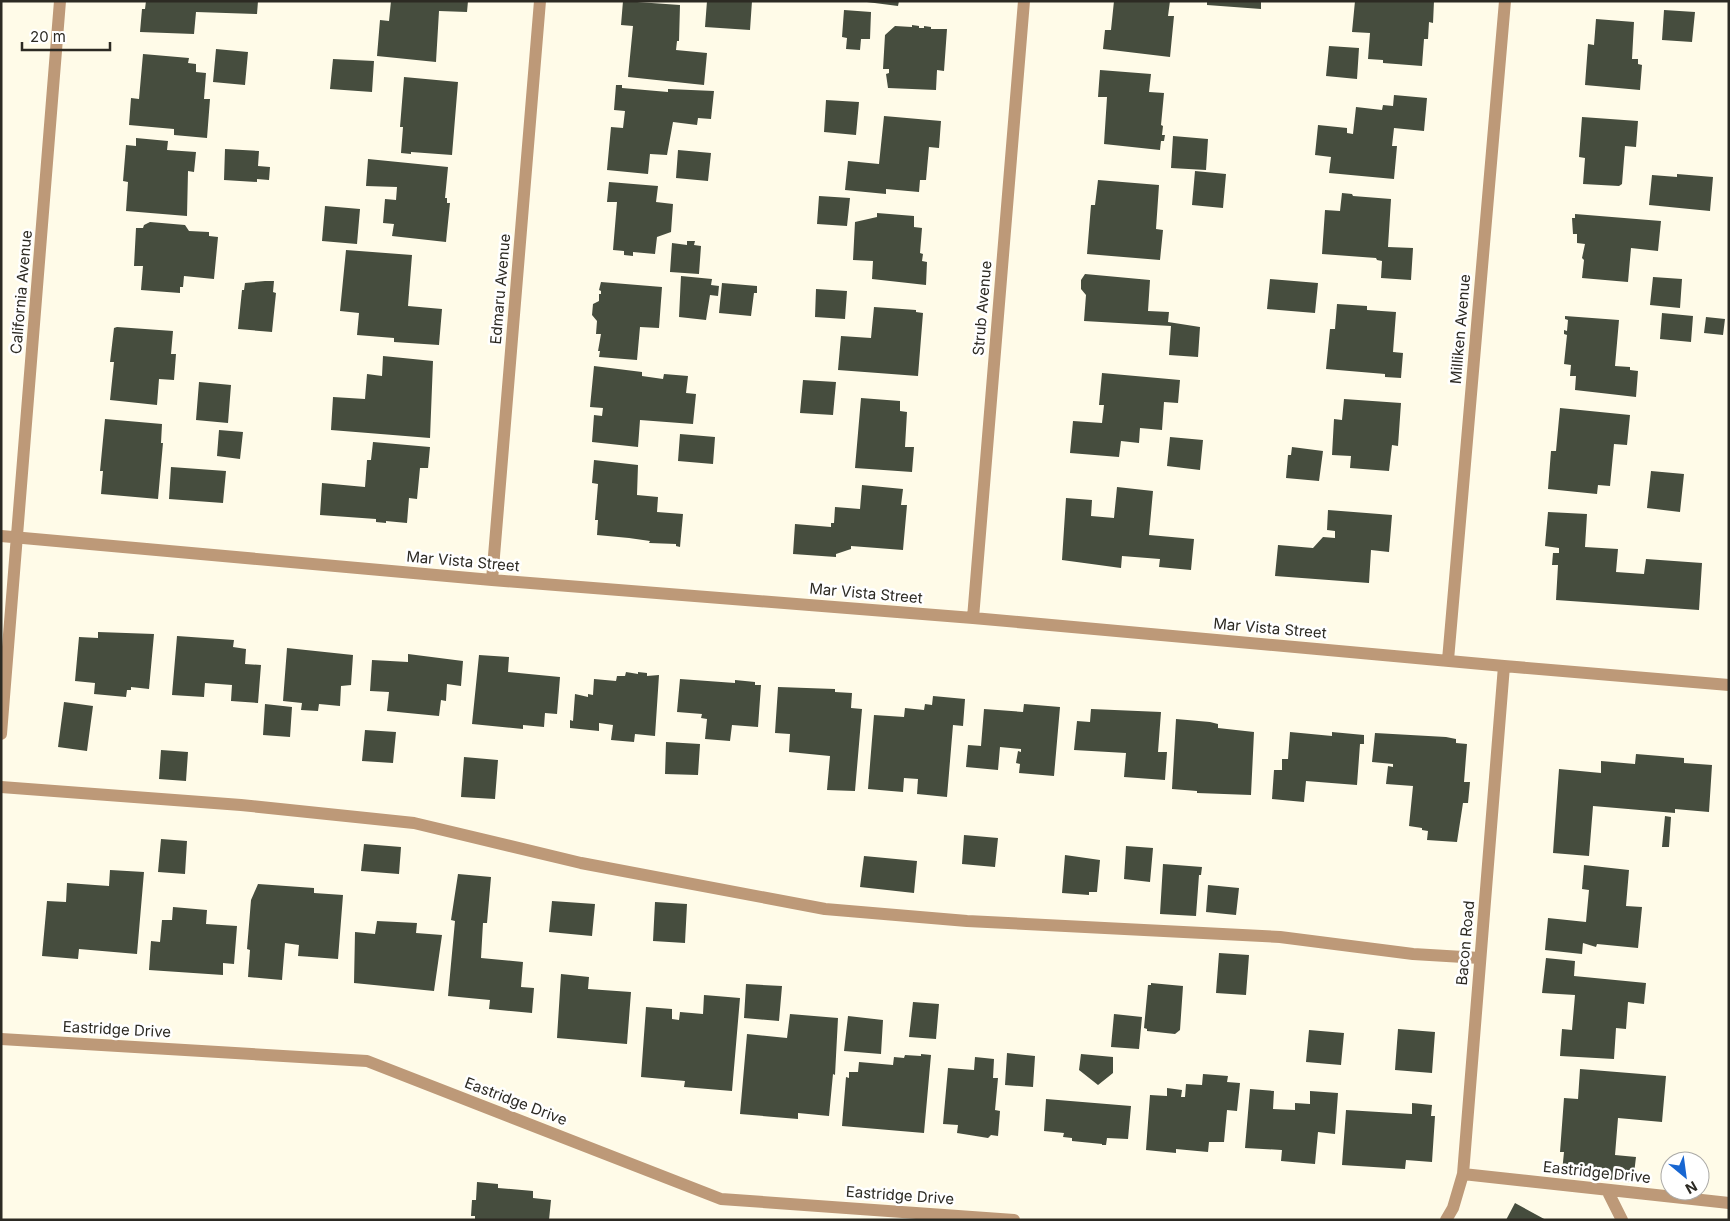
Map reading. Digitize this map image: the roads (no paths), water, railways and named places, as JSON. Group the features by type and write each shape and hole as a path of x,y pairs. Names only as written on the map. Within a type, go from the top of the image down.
{"street":[{"name":"California Avenue","path":"1,734 60,1"},
{"name":"Edmaru Avenue","path":"492,580 540,1"},
{"name":"Strub Avenue","path":"973,618 1024,1"},
{"name":"Milliken Avenue","path":"1448,660 1505,1"},
{"name":"Mar Vista Street","path":"1,536 492,580 973,618 1729,685"},
{"name":"Bacon Road","path":"1446,1220 1453,1208 1463,1174 1504,666"},
{"path":"1,787 232,804 414,823 582,863 826,909 967,921 1280,937 1413,954 1480,958"},
{"name":"Eastridge Drive","path":"1,1039 368,1060 722,1199 1014,1220"},
{"name":"Eastridge Drive","path":"1463,1174 1729,1203"},
{"path":"1607,1190 1622,1220"}]}
